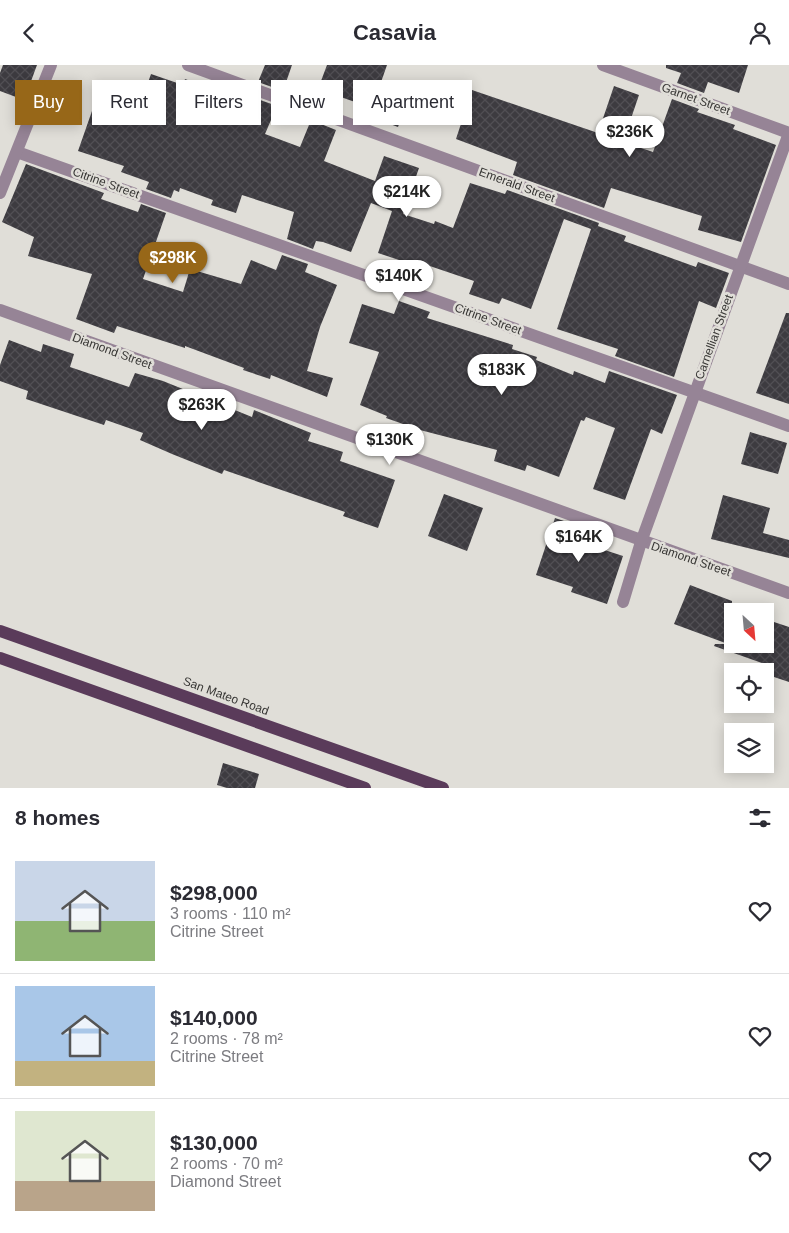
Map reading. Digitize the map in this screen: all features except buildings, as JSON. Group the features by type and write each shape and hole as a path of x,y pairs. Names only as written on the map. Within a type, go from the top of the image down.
{"main road":[{"name":"San Mateo Road","path":"0,631 443,788"},
{"path":"0,658 365,788"}],"street":[{"path":"0,193 51,65"},
{"name":"Emerald Street","path":"188,65 789,284"},
{"name":"Garnet Street","path":"603,65 789,133"},
{"name":"Carnellian Street","path":"622,602 641,542 789,133"},
{"name":"Citrine Street","path":"17,152 789,426"},
{"name":"Diamond Street","path":"0,310 641,542 789,593"}]}
